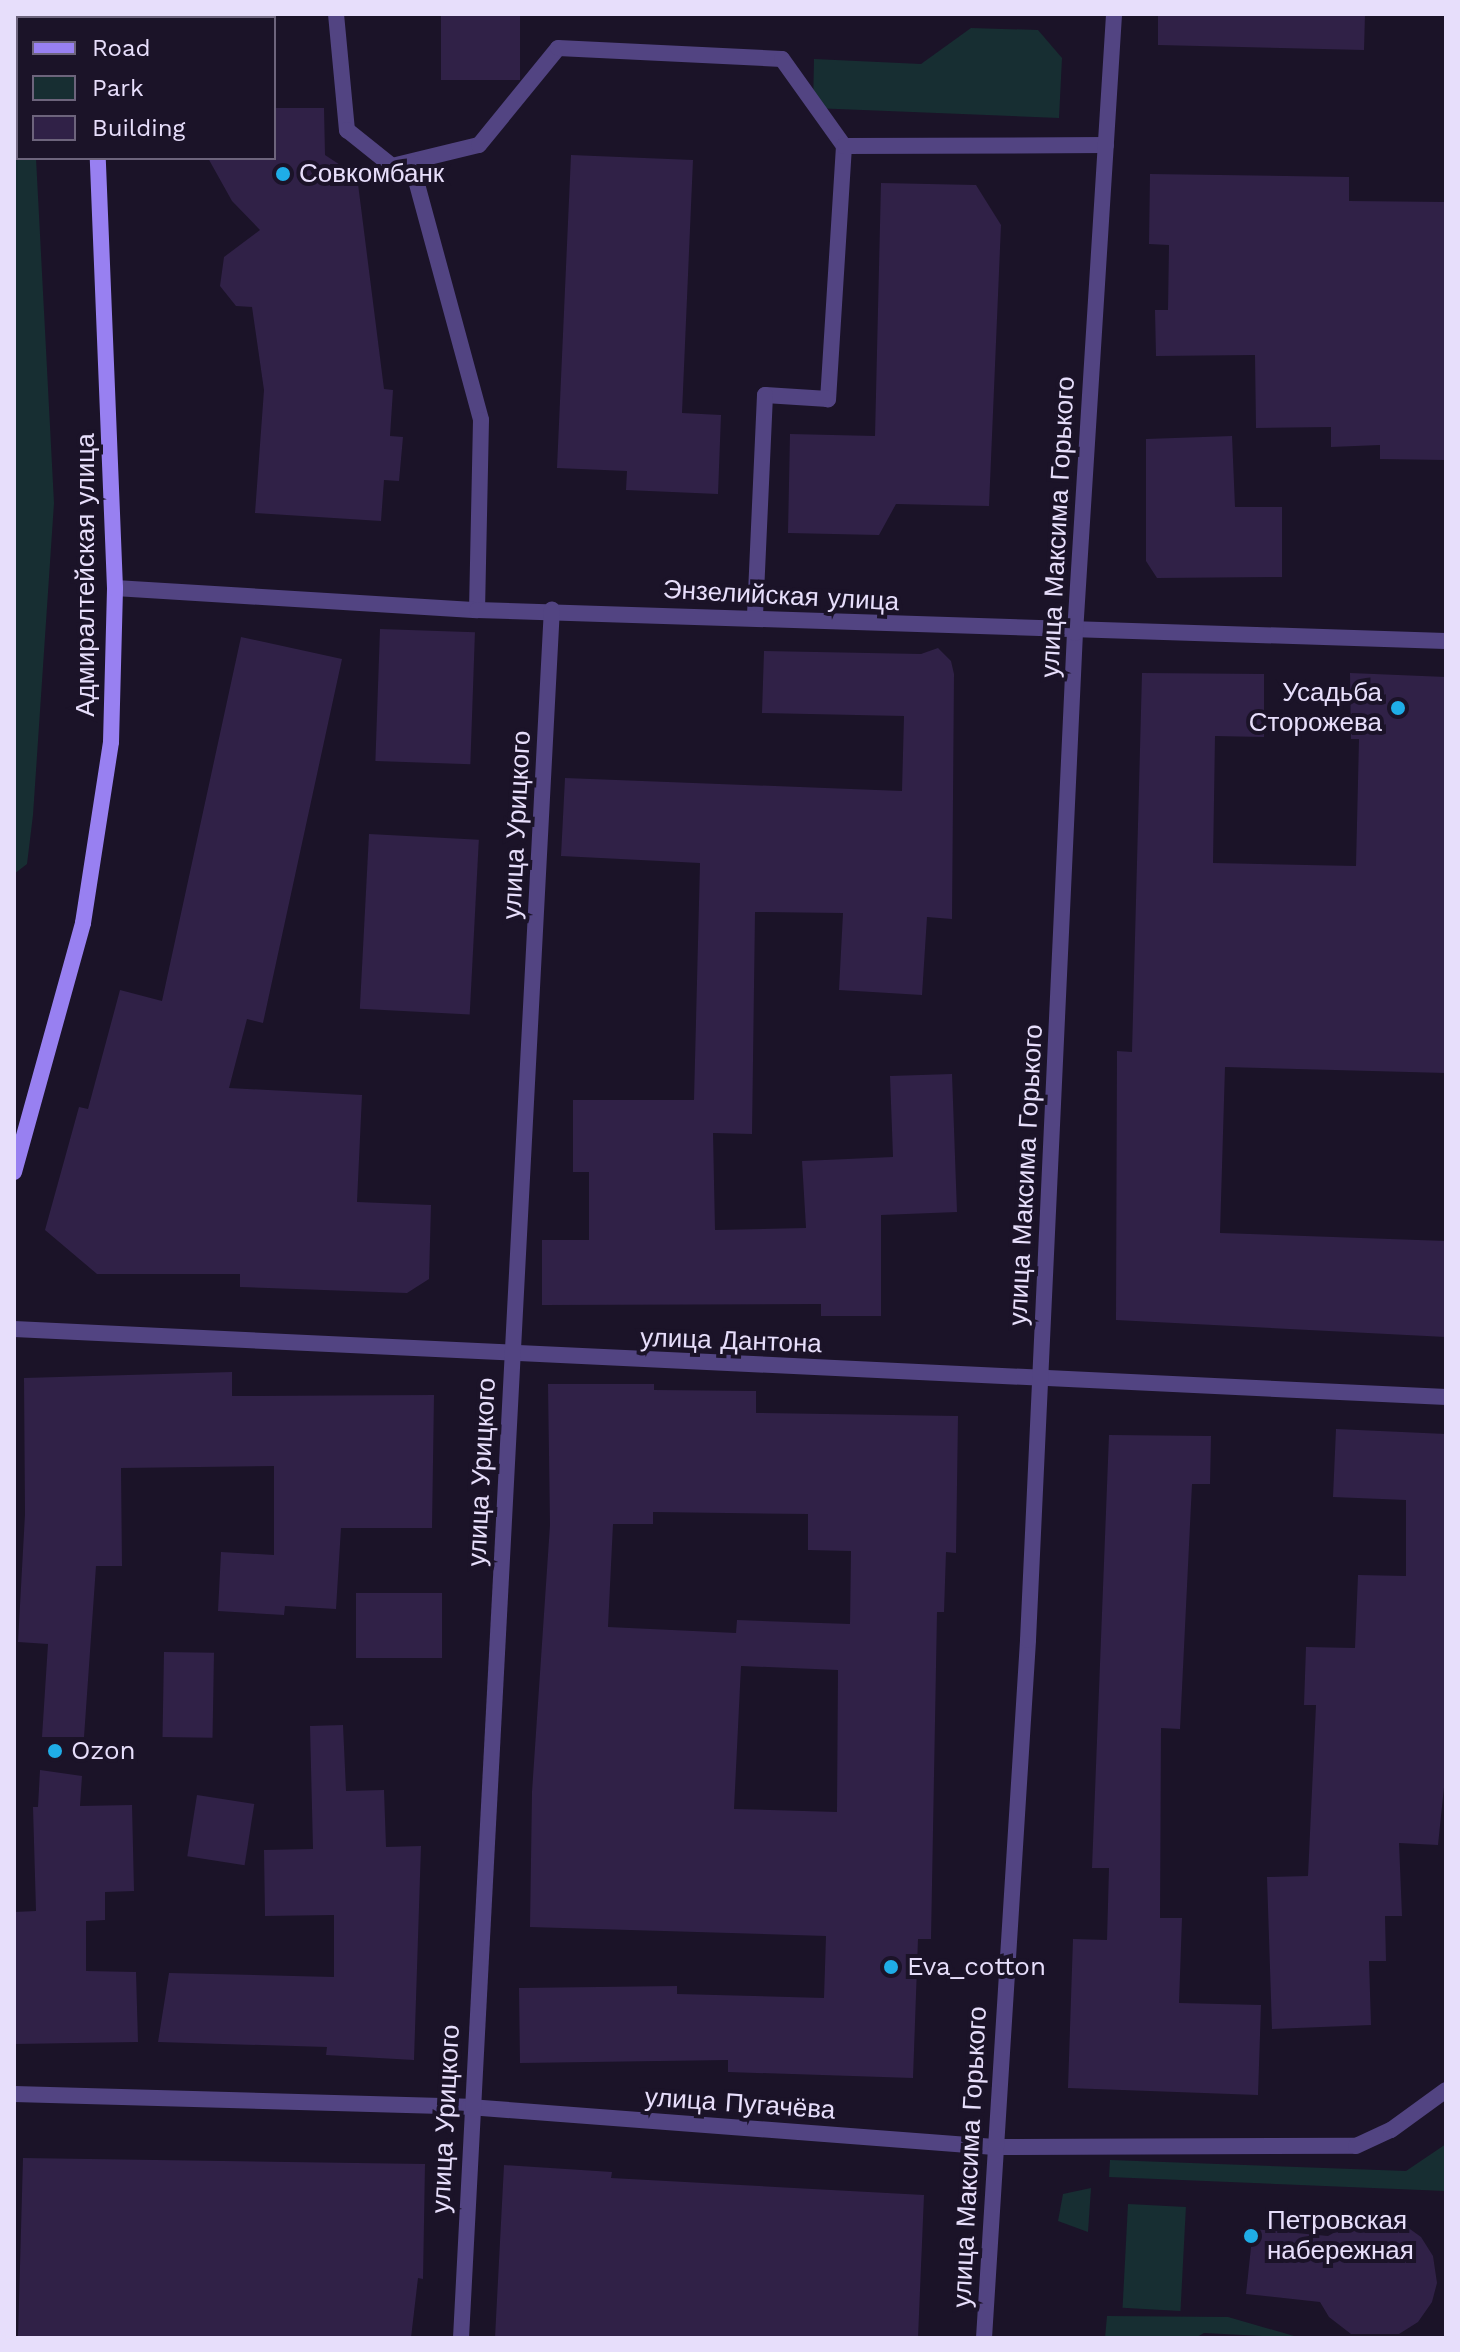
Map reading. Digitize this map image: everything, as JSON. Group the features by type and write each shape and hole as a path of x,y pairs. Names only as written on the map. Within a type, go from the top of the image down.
{"main road":[{"name":"Адмиралтейская улица","path":"14,1172 83,923 111,742 115,588 98,160"}],"street":[{"path":"336,14 347,130 392,166 479,145 558,48 782,59 844,146 828,399 765,395 755,618"},
{"name":"улица Максима Горького","path":"984,2338 1040,1379 1075,633 1114,14"},
{"path":"844,146 1106,145"},
{"path":"411,162 481,420 477,610"},
{"name":"Энзелийская улица","path":"115,588 477,610 552,609 1075,633 1446,641"},
{"name":"улица Урицкого","path":"461,2338 469,2107 552,609"},
{"name":"улица Дантона","path":"14,1329 513,1356 1446,1397"},
{"name":"улица Пугачёва","path":"14,2094 469,2107 994,2147 1356,2146 1391,2130 1446,2090"}],"green space":[{"path":"971,28 1038,30 1062,58 1059,118 813,108 814,59 921,64"},
{"path":"14,78 16,160 36,160 54,503 33,815 27,864 14,874"},
{"path":"1446,2144 1446,2191 1109,2177 1110,2160 1406,2171"},
{"path":"1091,2188 1088,2232 1058,2221 1063,2194"},
{"path":"1128,2204 1186,2207 1180,2311 1123,2308"},
{"path":"1107,2316 1228,2317 1301,2338 1204,2333 1195,2338 1105,2338"}],"building":[{"path":"441,14 520,14 520,80 441,80"},
{"path":"1158,14 1365,14 1364,50 1158,45"},
{"path":"276,108 324,108 325,155 357,176 384,389 393,390 390,436 403,437 399,481 384,480 381,521 255,513 264,390 252,307 236,306 220,286 224,257 260,230 232,201 209,160 276,160"},
{"path":"571,155 693,160 682,413 721,415 718,494 626,490 627,471 557,468"},
{"path":"1150,174 1349,177 1349,201 1446,202 1446,460 1380,459 1380,445 1331,447 1331,427 1256,428 1255,355 1156,356 1155,310 1168,310 1169,245 1149,244"},
{"path":"881,183 976,185 1001,225 989,506 896,504 879,535 788,533 790,434 875,436"},
{"path":"1232,436 1235,507 1282,507 1282,577 1157,578 1146,561 1146,439"},
{"path":"380,629 475,632 470,764 375,761"},
{"path":"241,637 342,659 263,1023 247,1019 229,1088 362,1095 357,1202 431,1205 429,1279 407,1293 240,1287 240,1274 97,1274 45,1230 79,1107 88,1109 120,990 162,1001"},
{"path":"938,648 951,661 954,674 952,919 927,917 922,995 839,990 843,913 755,912 752,1134 713,1133 715,1230 806,1228 802,1161 893,1157 890,1076 952,1074 957,1212 881,1215 881,1316 821,1316 821,1304 542,1305 542,1240 589,1240 589,1172 573,1172 573,1100 694,1100 700,863 561,856 565,778 902,791 904,716 762,713 764,651 921,654"},
{"path":"1142,673 1264,674 1264,737 1215,736 1213,863 1356,866 1359,739 1351,739 1350,673 1446,677 1446,1073 1225,1067 1220,1233 1446,1241 1446,1337 1116,1320 1117,1051 1132,1052"},
{"path":"369,834 479,840 470,1015 360,1009"},
{"path":"232,1372 232,1396 434,1395 432,1528 341,1528 336,1609 285,1606 284,1615 218,1611 221,1552 274,1555 274,1466 121,1468 122,1566 96,1566 84,1737 42,1737 48,1644 18,1642 25,1514 24,1378"},
{"path":"548,1384 654,1384 654,1390 756,1391 756,1413 958,1416 956,1553 946,1552 944,1612 937,1612 931,1939 918,1939 913,2078 728,2072 728,2060 520,2063 519,1988 677,1986 677,1994 824,1998 826,1936 530,1927 532,1792 550,1525","holes":["653,1512 808,1514 808,1550 851,1551 850,1624 737,1620 736,1633 608,1627 613,1524 653,1524","741,1666 838,1670 837,1812 734,1809"]},
{"path":"1336,1429 1446,1434 1446,1768 1438,1845 1399,1843 1402,1916 1385,1916 1386,1961 1369,1961 1371,2025 1272,2029 1267,1877 1308,1876 1316,1705 1304,1705 1306,1647 1355,1648 1358,1575 1406,1576 1406,1500 1333,1497"},
{"path":"1109,1435 1211,1436 1210,1484 1192,1484 1180,1729 1161,1728 1160,1918 1182,1918 1179,2003 1261,2005 1258,2095 1068,2088 1073,1939 1107,1940 1109,1868 1092,1868"},
{"path":"356,1593 442,1593 442,1658 356,1658"},
{"path":"164,1652 214,1653 213,1738 163,1737"},
{"path":"343,1725 346,1791 384,1790 386,1847 421,1846 414,2060 326,2055 327,2047 158,2042 169,1973 334,1977 334,1915 265,1916 264,1850 313,1849 310,1726"},
{"path":"40,1770 82,1776 80,1806 132,1805 134,1891 105,1892 105,1920 86,1921 86,1971 136,1972 138,2042 14,2044 14,1912 36,1911 33,1807 38,1807"},
{"path":"197,1795 254,1804 245,1865 187,1856"},
{"path":"23,2158 425,2164 423,2279 418,2278 411,2338 18,2338"},
{"path":"504,2165 612,2172 611,2178 924,2195 918,2338 495,2338"},
{"path":"1380,2218 1403,2224 1421,2237 1433,2256 1437,2283 1432,2302 1418,2322 1399,2334 1351,2334 1329,2317 1320,2302 1246,2294 1253,2229 1328,2236 1355,2221"}],"place":[{"name":"Совкомбанк","path":"283,174"},
{"name":"Усадьба Сторожева","path":"1398,708"},
{"name":"Ozon","path":"55,1751"},
{"name":"Eva_cotton","path":"891,1967"},
{"name":"Петровская набережная","path":"1251,2236"}]}
